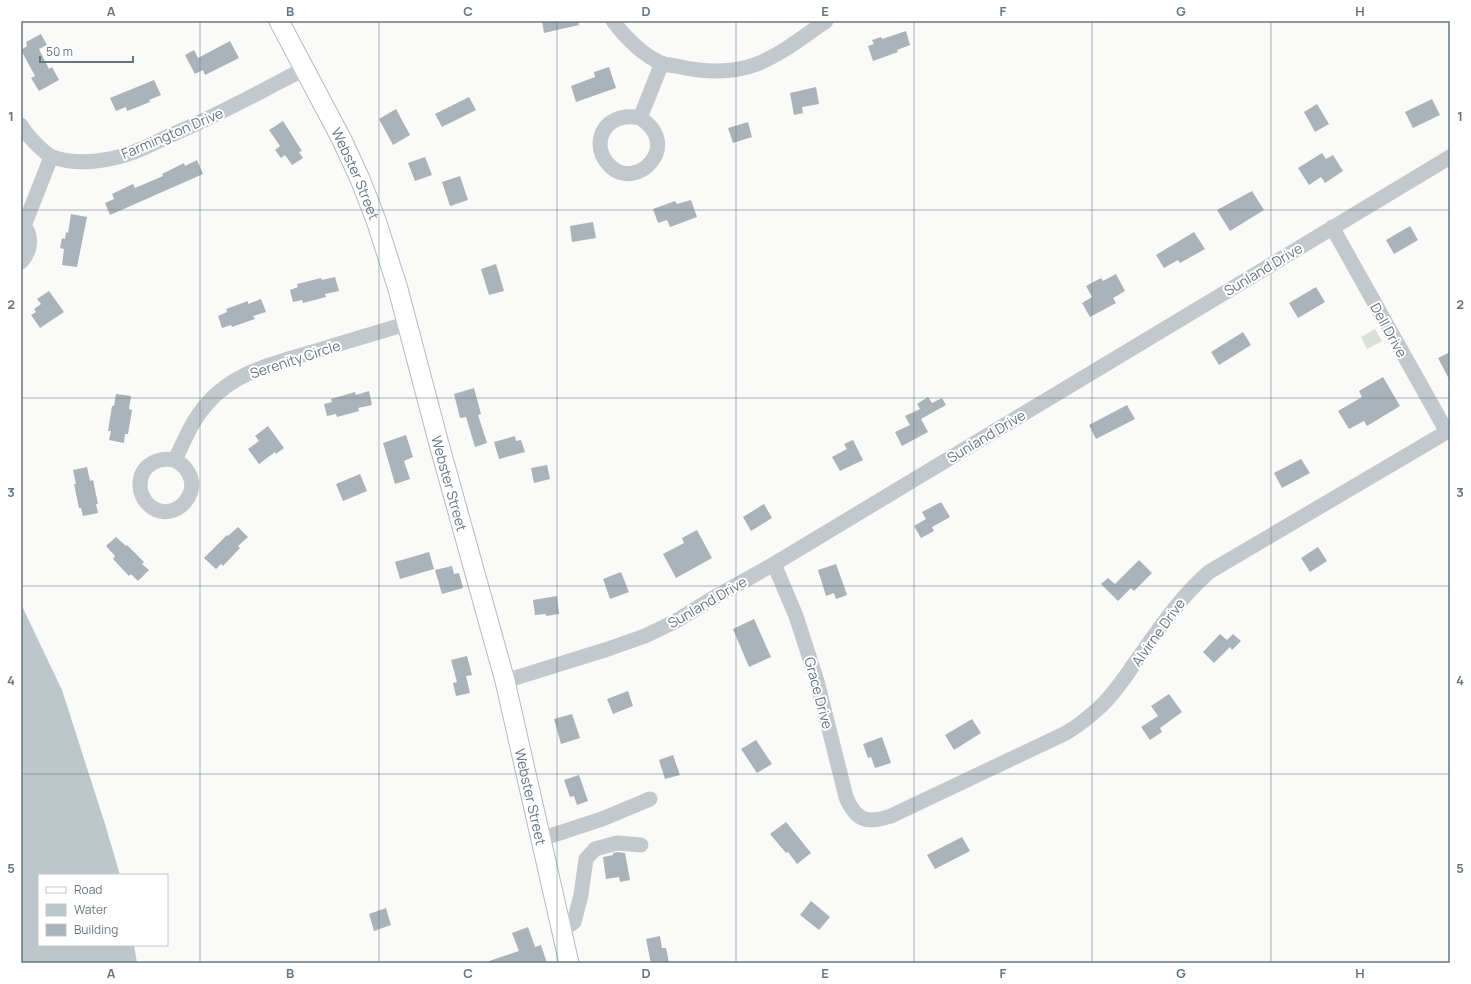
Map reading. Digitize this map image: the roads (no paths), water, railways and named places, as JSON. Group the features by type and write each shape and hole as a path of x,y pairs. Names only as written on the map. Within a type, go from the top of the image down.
{"main road":[{"name":"Webster Street","path":"278,21 342,140 360,179 376,220 408,324 439,444 505,681 569,963"}],"street":[{"path":"613,21 623,34 644,53 662,64 696,71 726,71 756,64 782,51 826,21"},
{"path":"640,118 662,64"},
{"name":"Farmington Drive","path":"52,157 85,161 108,158 134,152 222,113 304,69"},
{"path":"21,125 40,147 52,157 23,224 28,233 30,245 26,256 21,262"},
{"name":"Sunland Drive","path":"505,681 645,636 676,621 774,564 1450,157"},
{"name":"Dell Drive","path":"1332,227 1448,431"},
{"name":"Serenity Circle","path":"175,460 196,419 206,405 216,395 239,378 279,362 408,324"},
{"name":"Alvirne Drive","path":"864,819 872,821 891,816 1078,726 1101,707 1179,603 1193,586 1209,572 1448,431"},
{"name":"Grace Drive","path":"774,564 796,616 817,681 846,797 854,812 864,819"},
{"path":"541,839 602,819 650,799"},
{"path":"562,931 574,922 581,895 586,859 595,849 617,843 641,845"}],"water":[{"path":"21,604 62,690 120,874 38,874 38,946 134,946 137,963 21,963"}]}
